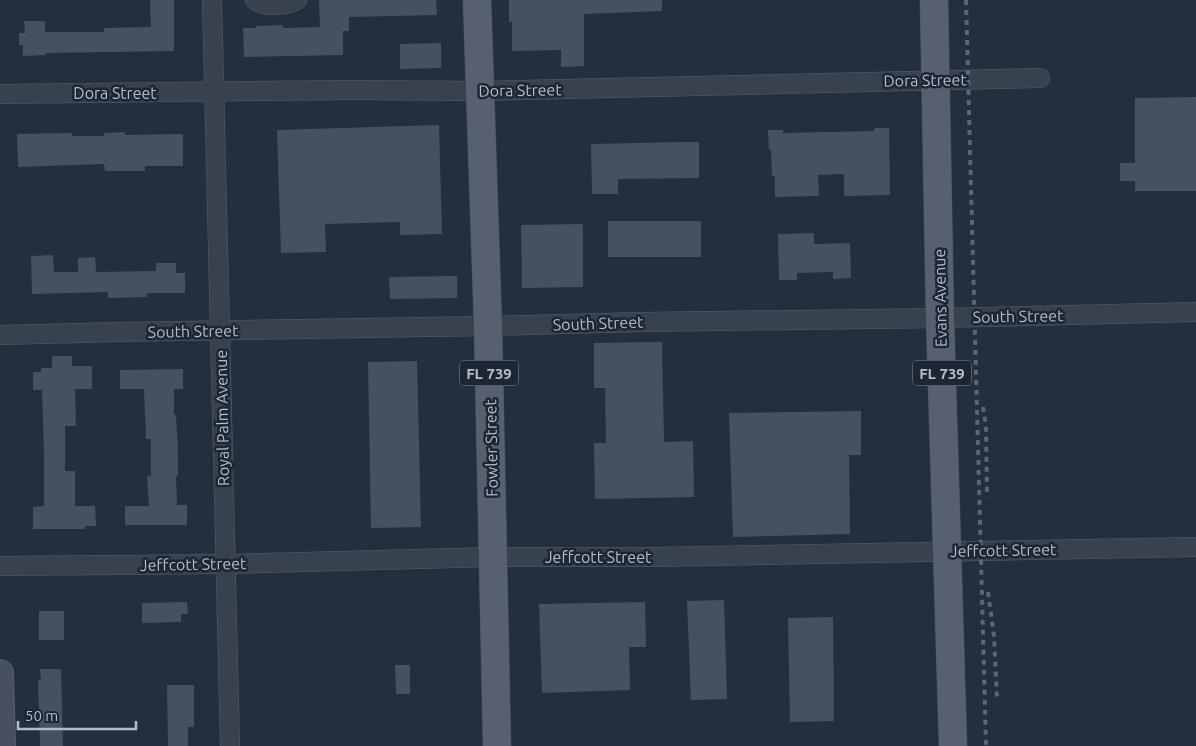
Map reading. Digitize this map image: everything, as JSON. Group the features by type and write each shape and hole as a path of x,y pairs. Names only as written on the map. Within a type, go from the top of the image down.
{"main road":[{"name":"Fowler Street","path":"477,0 488,326 497,746"},
{"name":"Evans Avenue","path":"934,0 940,318 953,746"}],"street":[{"name":"Royal Palm Avenue","path":"212,0 230,746"},
{"path":"256,0 264,4 292,3 297,0"},
{"name":"Dora Street","path":"0,94 353,90 480,91 1040,78"},
{"name":"South Street","path":"0,335 1196,312"},
{"name":"Jeffcott Street","path":"0,566 226,564 1196,547"},
{"path":"0,673 2,746"}],"building":[{"path":"150,0 174,0 174,51 46,53 46,55 23,56 23,45 19,45 19,33 25,33 24,21 45,21 45,32 104,32 104,28 151,27"},
{"path":"319,0 436,0 437,15 349,17 349,31 343,31 343,55 244,57 243,28 283,25 283,28 320,27"},
{"path":"509,0 662,0 662,11 584,14 584,66 561,67 561,50 512,51 512,22 509,22"},
{"path":"441,43 441,68 400,69 400,44"},
{"path":"1196,97 1196,191 1135,191 1135,181 1120,181 1120,163 1135,163 1135,98"},
{"path":"439,125 442,234 400,235 400,222 325,224 326,252 281,253 277,130"},
{"path":"874,128 889,128 890,195 844,196 844,174 818,175 819,196 775,197 775,176 772,176 768,130 783,130 783,133 874,131"},
{"path":"125,132 125,135 183,134 183,166 145,166 145,171 105,171 104,164 18,167 17,134 72,133 72,136 104,136 104,133"},
{"path":"699,142 699,178 618,179 618,194 592,194 591,144"},
{"path":"608,221 701,221 701,257 608,257"},
{"path":"583,224 583,287 522,288 521,225"},
{"path":"814,233 814,244 850,243 851,278 833,279 833,272 797,273 797,280 779,280 778,234"},
{"path":"53,255 54,272 78,272 78,258 95,257 96,272 156,271 156,263 176,263 176,273 185,273 185,293 147,293 147,297 108,298 108,292 32,294 31,256"},
{"path":"457,276 457,298 390,299 389,277"},
{"path":"662,342 664,442 693,441 694,497 595,499 594,443 606,443 605,388 594,388 594,343"},
{"path":"52,356 72,356 72,366 92,366 92,389 75,389 76,426 65,426 65,471 75,471 75,506 95,506 96,526 85,526 85,529 33,529 33,507 44,506 44,453 42,390 33,390 33,372 41,372 41,368 52,368"},
{"path":"417,361 421,527 371,528 368,362"},
{"path":"183,369 183,389 174,389 174,415 176,415 178,452 178,475 176,476 177,505 187,505 187,525 125,525 125,506 149,506 147,476 151,476 151,439 146,439 144,389 120,389 120,370"},
{"path":"861,411 861,455 849,455 850,534 733,537 729,413"},
{"path":"724,600 727,699 691,700 687,601"},
{"path":"187,602 188,614 181,614 181,622 142,623 142,603"},
{"path":"645,602 646,647 629,647 630,690 542,693 539,604"},
{"path":"39,611 64,611 64,640 39,640"},
{"path":"833,617 834,721 790,722 788,618"},
{"path":"395,665 410,665 410,694 396,694"},
{"path":"40,669 61,669 63,746 40,746 38,680 41,680"},
{"path":"167,685 194,685 194,727 188,727 188,746 168,746"}],"railway":[{"path":"966,0 986,746"},
{"path":"983,407 986,426 987,497"},
{"path":"988,592 994,636 997,698"}]}
